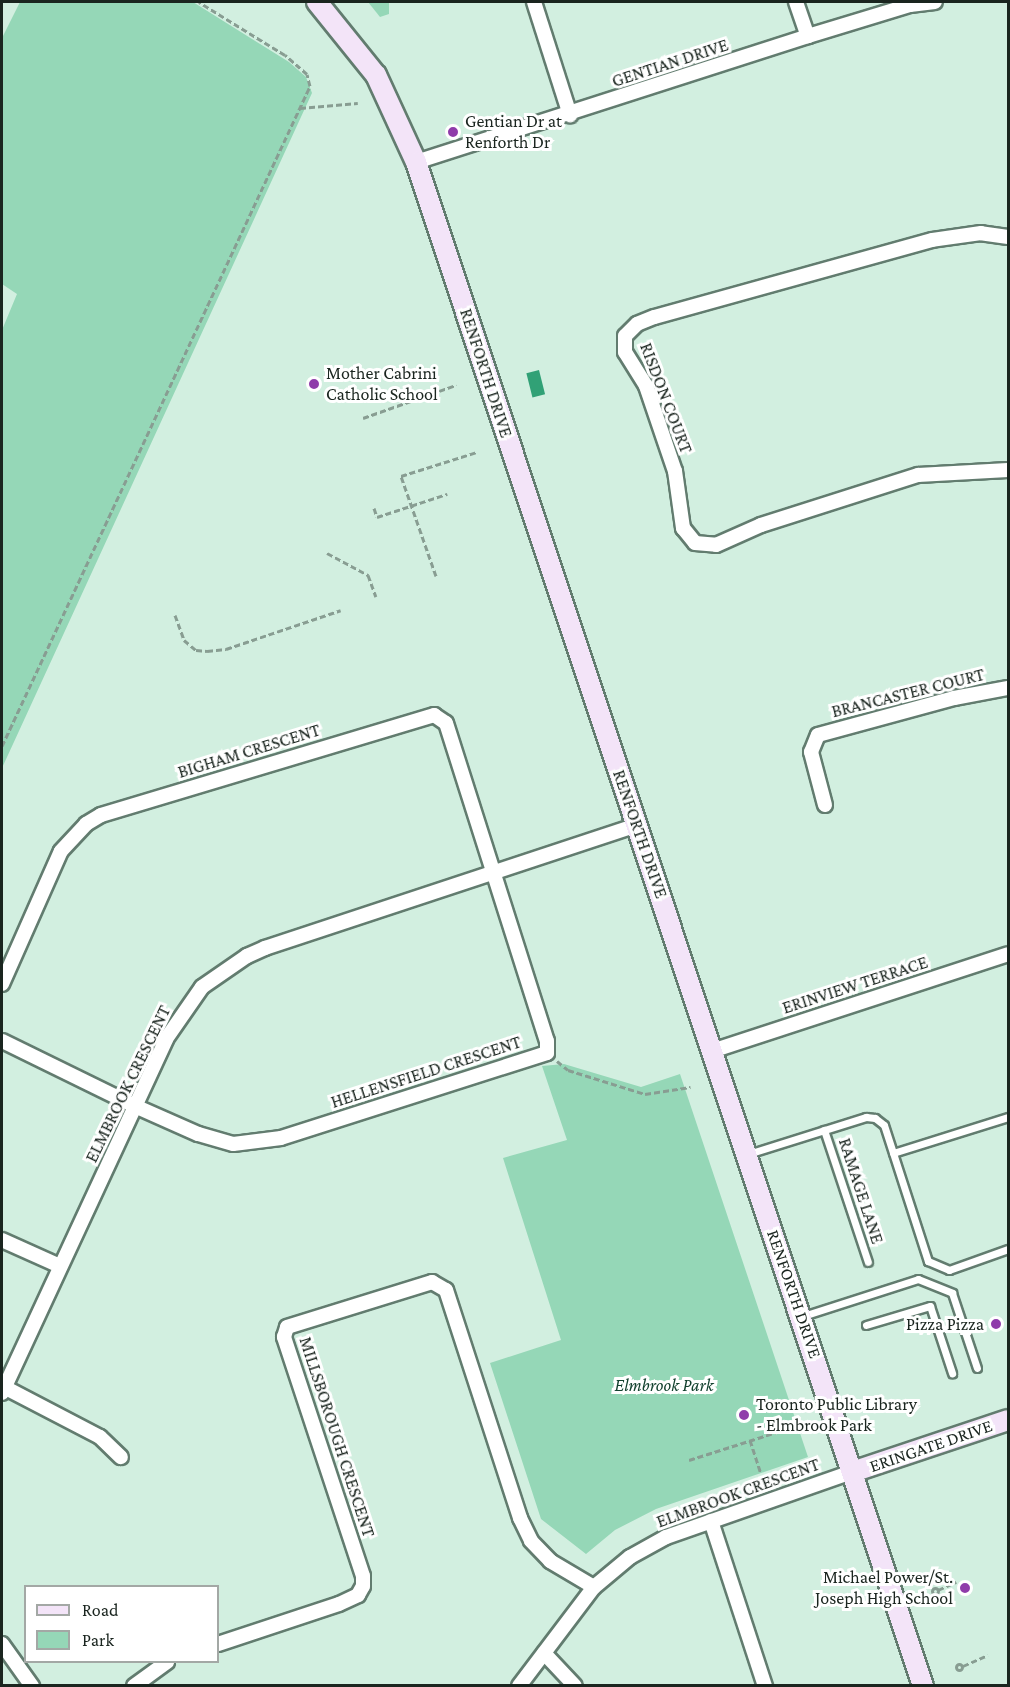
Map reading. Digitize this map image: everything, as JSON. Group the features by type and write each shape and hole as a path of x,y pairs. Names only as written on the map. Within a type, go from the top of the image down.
{"main road":[{"name":"RENFORTH DRIVE","path":"317,2 376,75 416,162 746,1155 803,1316 923,1686"},
{"name":"ERINGATE DRIVE","path":"852,1472 1008,1420"}],"street":[{"path":"534,2 570,115"},
{"path":"795,2 807,36"},
{"name":"GENTIAN DRIVE","path":"416,162 570,115 807,36 910,5 936,2"},
{"name":"RISDON COURT","path":"1008,237 981,233 932,240 654,318 637,324 625,336 625,352 632,369 646,386 675,471 683,528 695,543 716,545 761,525 918,476 1008,470"},
{"name":"BRANCASTER COURT","path":"825,805 811,752 818,735 946,700 1008,688"},
{"name":"BIGHAM CRESCENT","path":"2,984 61,851 86,824 101,815 418,717 434,715 446,723 496,872"},
{"name":"ELMBROOK CRESCENT","path":"3,1390 58,1265 137,1107 178,1017 202,987 221,973 265,948 636,825"},
{"name":"HELLENSFIELD CRESCENT","path":"137,1107 198,1134 233,1144 259,1142 547,1053 547,1041 496,872"},
{"name":"ERINVIEW TERRACE","path":"712,1051 1008,954"},
{"path":"2,1041 137,1107"},
{"path":"2,1240 58,1265"},
{"name":"MILLSBOROUGH CRESCENT","path":"219,1644 339,1604 358,1595 363,1586 284,1336 287,1327 432,1282 446,1290 520,1518 531,1541 550,1561 594,1587"},
{"path":"3,1390 99,1437 121,1457"},
{"name":"ELMBROOK CRESCENT","path":"519,1686 594,1587 614,1569 658,1541 852,1472"},
{"path":"711,1521 765,1686"},
{"path":"2,1644 32,1686"},
{"path":"544,1653 575,1686"},
{"path":"135,1686 166,1663"}],"lane":[{"name":"RAMAGE LANE","path":"746,1155 866,1117 875,1118 884,1125 927,1261 949,1270 1008,1249"},
{"path":"893,1153 1008,1117"},
{"name":"RAMAGE LANE","path":"824,1130 868,1262"},
{"path":"803,1316 918,1279 952,1293 977,1368"},
{"path":"866,1325 930,1306 952,1373"}],"path":[{"path":"2,746 310,86 307,74 252,33 199,2"},
{"path":"300,108 358,103"},
{"path":"363,418 456,385"},
{"path":"436,576 401,476 477,452"},
{"path":"374,508 377,517 447,494"},
{"path":"327,553 368,575 376,597"},
{"path":"175,615 183,640 196,650 207,651 226,649 341,609"},
{"path":"547,1053 568,1070 645,1094 690,1087"},
{"path":"689,1460 802,1424"},
{"path":"750,1440 761,1473"},
{"path":"926,1595 956,1582"},
{"path":"951,1671 988,1655"}],"green space":[{"path":"20,2 193,2 289,62 306,77 312,93 2,768 2,330 17,294 2,284 2,38"},
{"path":"368,2 389,2 389,14 380,17"},
{"name":"Elmbrook Park","path":"564,1064 641,1087 680,1074 808,1457 656,1509 615,1530 586,1554 541,1519 490,1363 561,1340 503,1158 567,1140 542,1066"}],"shaded area":[{"path":"539,370 545,394 532,397 526,373"}],"place":[{"name":"Gentian Dr at Renforth Dr","path":"453,132"},
{"name":"Mother Cabrini Catholic School","path":"314,384"},
{"name":"Pizza Pizza","path":"996,1324"},
{"name":"Toronto Public Library - Elmbrook Park","path":"744,1415"},
{"name":"Michael Power/St. Joseph High School","path":"965,1588"}]}
